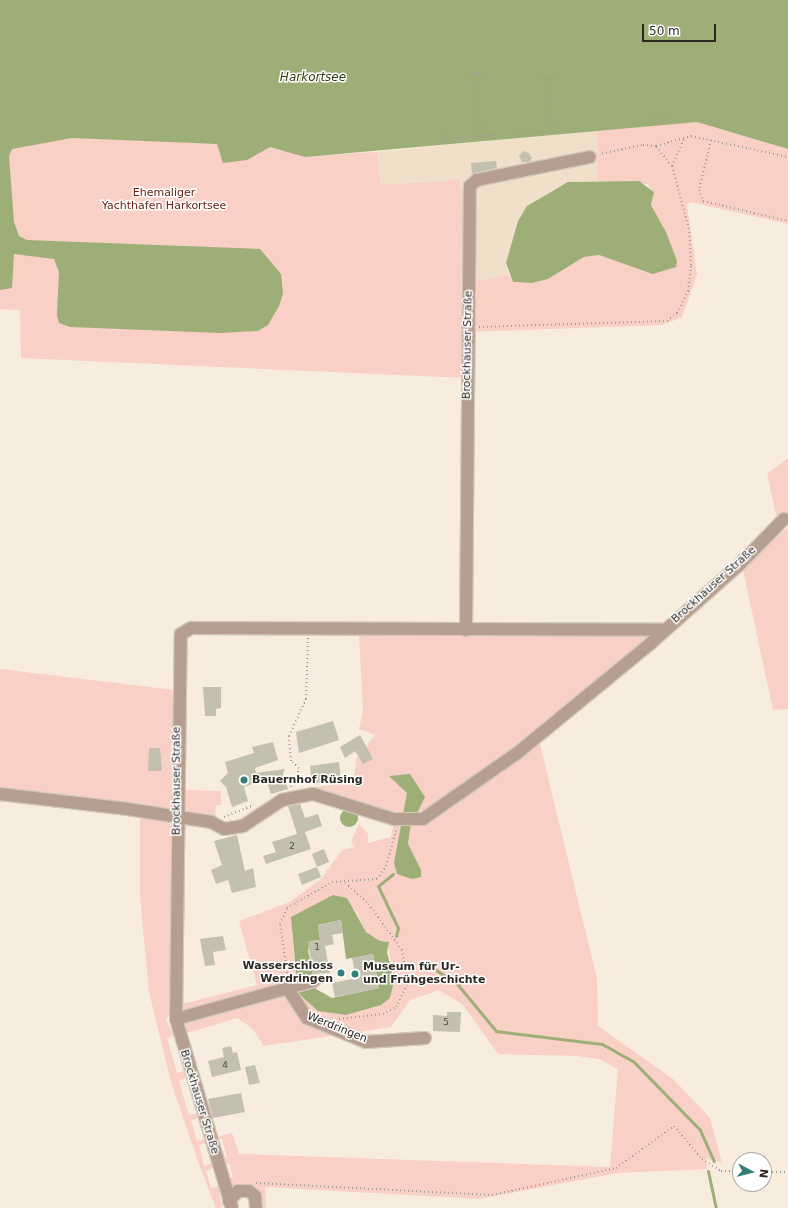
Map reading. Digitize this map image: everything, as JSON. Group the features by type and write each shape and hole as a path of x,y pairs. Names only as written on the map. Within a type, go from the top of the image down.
{"street":[{"name":"Brockhauser Straße","path":"466,630 468,328 472,261 470,186 477,180 590,157"},
{"name":"Brockhauser Straße","path":"230,1204 176,1019 177,818 181,634 191,628 665,630 740,564 784,519"},
{"path":"0,794 211,822 224,829 243,826 282,800 313,794 401,820 416,821 440,810 516,754 665,630"},
{"path":"176,1019 314,981"},
{"name":"Werdringen","path":"289,989 307,1018 366,1042 425,1038"},
{"path":"230,1204 238,1191 249,1191 255,1196 256,1208"}],"path":[{"path":"477,73 480,138"},
{"path":"470,74 484,73"},
{"path":"548,78 552,134"},
{"path":"541,79 554,78"},
{"path":"655,117 668,116"},
{"path":"660,125 661,117"},
{"path":"509,137 513,134 552,130"},
{"path":"445,134 446,144"},
{"path":"590,157 642,145 656,146 690,136 788,157"},
{"path":"446,139 498,138"},
{"path":"672,166 684,139"},
{"path":"711,140 699,190 703,201 788,221"},
{"path":"468,328 592,326 667,321 677,314 688,291 691,265 689,229 672,166 656,146"},
{"path":"287,792 297,780 299,768 291,761 289,736 306,699 308,628"},
{"path":"211,822 258,803"},
{"path":"289,989 288,972 280,924 287,908 314,889 343,881 377,879 386,866 401,820"},
{"path":"334,1019 383,1014 396,1007 408,982 402,950 367,902 343,881"},
{"path":"252,1182 492,1195 616,1168 674,1126 702,1159 721,1171 732,1172"},
{"path":"772,1172 788,1172"}],"shaded area":[{"path":"597,130 598,181 568,182 527,206 518,221 506,263 509,275 484,281 467,283 381,185 377,152"}],"green space":[{"name":"Ehemaliger Yachthafen Harkortsee","path":"0,0 323,155 377,152 381,185 460,180 467,283 509,275 513,282 532,283 548,279 584,257 599,255 617,261 666,232 651,205 654,192 647,184 598,181 597,130 697,122 788,149 788,224 691,202 687,205 697,275 682,317 662,325 466,332 465,378 21,358 20,310 0,309"},
{"path":"788,458 788,512 777,518 767,474"},
{"path":"788,528 788,709 773,710 742,565"},
{"path":"359,634 649,635 651,638 538,736 597,979 598,1026 673,1079 710,1118 722,1163 706,1158 707,1169 617,1173 479,1199 265,1187 266,1208 261,1208 261,1198 232,1189 225,1179 233,1177 229,1163 222,1165 220,1160 227,1157 222,1139 214,1141 213,1138 232,1133 239,1154 610,1167 618,1069 599,1059 577,1056 498,1054 463,1005 439,990 410,1000 391,1027 264,1046 252,1028 237,1018 187,1033 182,1004 257,985 239,921 290,902 321,879 342,850 355,847 351,842 359,824 368,834 368,843 391,837 395,816 304,789 354,781 356,759 375,735 359,729 363,711","holes":["354,908 366,932 380,941 387,941 394,981 381,1005 346,1015 297,983 292,933"]},
{"path":"0,669 174,690 171,810 0,790"},
{"path":"181,790 221,791 221,805 216,805 215,818 184,812 188,808 183,808"},
{"path":"140,815 168,821 172,830 171,1011 166,1020 174,1036 167,1038 177,1073 184,1071 186,1078 179,1081 189,1115 197,1113 198,1118 191,1120 197,1141 205,1139 206,1143 199,1145 204,1166 212,1163 213,1168 206,1171 211,1188 218,1186 222,1208 216,1208 201,1170 171,1082 149,992 140,896"}],"water":[{"name":"Harkortsee","path":"0,0 788,0 788,149 697,122 305,157 270,147 247,160 223,163 217,144 72,138 12,149 9,156 14,222 19,236 27,240 260,249 281,274 283,294 279,306 268,325 258,331 220,333 70,327 59,323 57,315 59,272 54,259 14,254 12,288 0,290"},
{"path":"639,181 654,192 651,205 666,232 677,261 676,267 653,274 599,255 584,257 548,279 532,283 513,282 506,263 518,221 527,206 568,182"},
{"path":"410,774 425,797 410,828 408,844 421,870 421,877 412,879 397,874 394,863 407,793 389,776"},
{"path":"349,809 355,812 358,818 355,824 349,827 343,824 340,818 343,812"},
{"path":"333,895 347,898 366,932 380,941 389,942 387,952 394,981 390,998 381,1005 346,1015 318,1011 298,993 291,917","holes":["341,920 346,959 373,954 379,988 332,998 316,989 308,950 311,941 320,940 318,925"]}],"building":[{"path":"523,151 529,153 532,158 529,162 522,162 519,156"},
{"path":"496,161 497,168 472,174 471,163"},
{"path":"203,687 221,687 221,708 216,709 216,716 205,716"},
{"path":"333,721 339,740 299,753 296,732"},
{"path":"360,735 373,759 363,764 355,751 345,758 340,747"},
{"name":"Bauernhof Rüsing","path":"273,742 278,760 255,768 256,773 285,769 283,773 288,789 271,794 266,779 244,787 248,801 232,807 226,787 220,781 228,773 225,762 254,753 252,747"},
{"path":"149,748 160,748 162,771 148,771"},
{"path":"339,762 341,780 312,784 310,766"},
{"path":"300,804 305,818 318,814 322,826 305,832 311,849 266,864 263,856 276,852 272,842 297,834 288,806"},
{"path":"237,835 245,871 253,868 256,887 232,893 228,880 216,884 211,870 222,865 214,841"},
{"path":"324,849 329,862 317,867 312,854"},
{"path":"317,867 321,877 302,885 298,874"},
{"path":"341,920 343,933 332,935 334,944 325,946 330,973 313,974 308,942 320,940 318,925"},
{"path":"223,936 226,950 213,952 215,965 205,966 200,939"},
{"path":"373,954 379,988 335,997 332,983 356,978 352,958"},
{"path":"447,1012 461,1012 460,1032 433,1031 433,1015 447,1016"},
{"path":"231,1046 233,1053 237,1052 241,1070 212,1077 208,1061 224,1057 222,1048"},
{"path":"255,1065 260,1083 249,1085 245,1067"},
{"path":"241,1093 245,1112 213,1118 208,1099"}],"waterway":[{"path":"393,874 378,886 398,928 396,936"},
{"path":"436,970 458,985 496,1031 602,1044 633,1061 700,1130 714,1161"},
{"path":"708,1171 716,1208"}],"place":[{"name":"Bauernhof Rüsing","path":"244,780"},
{"name":"Wasserschloss Werdringen","path":"341,973"},
{"name":"Museum für Ur- und Frühgeschichte","path":"355,974"}]}
